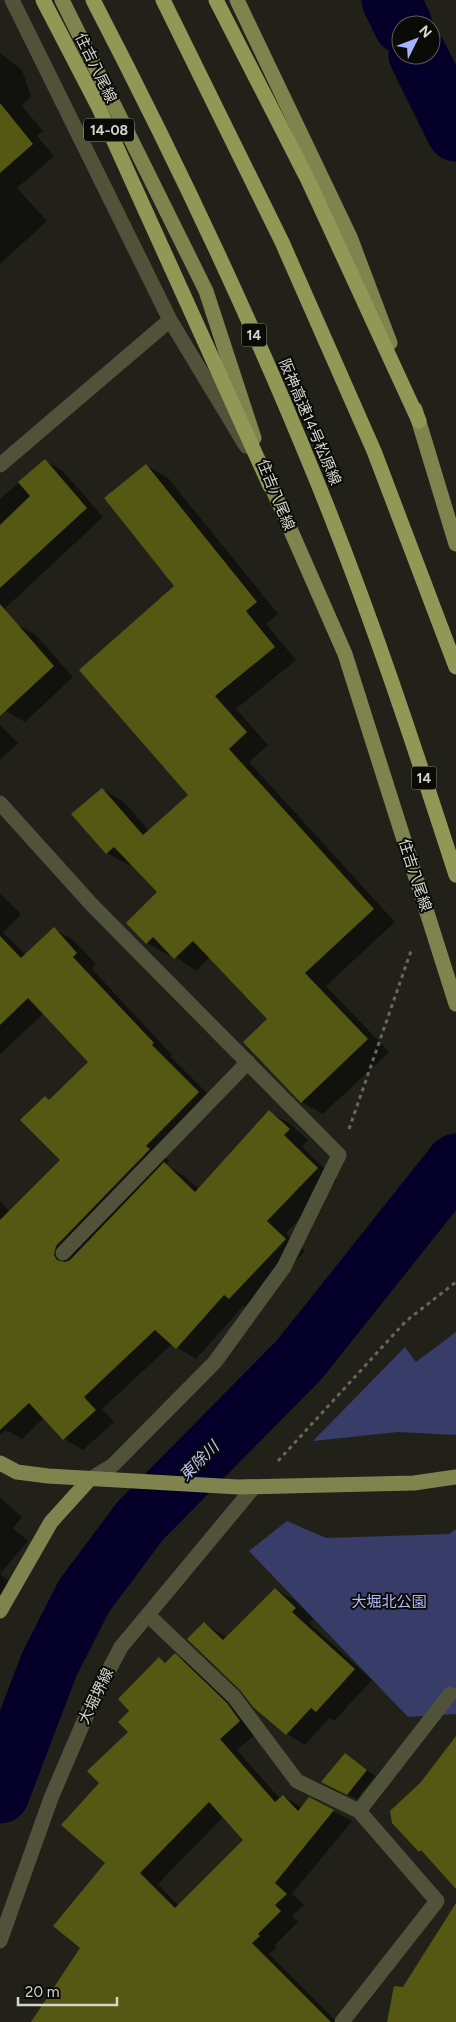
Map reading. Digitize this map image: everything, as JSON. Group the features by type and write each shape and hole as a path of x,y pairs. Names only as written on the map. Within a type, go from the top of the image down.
{"highway":[{"name":"14-08","path":"43,0 98,106 171,263 270,486"},
{"name":"阪神高速14号松原線","path":"93,0 235,290 316,480 393,681 456,875"},
{"path":"163,0 282,242 370,442 456,667"},
{"path":"216,0 308,180 419,421"}],"main road":[{"name":"住吉八尾線","path":"62,0 206,291 270,486 345,654 456,1004"},
{"path":"238,0 350,237 419,421 456,544"},
{"path":"0,1463 17,1472 89,1480 238,1487 414,1483 456,1477"},
{"path":"0,1610 51,1522 89,1480"}],"street":[{"path":"12,0 170,320 270,486"},
{"path":"0,465 170,320"},
{"path":"0,803 92,905 339,1155 284,1267 214,1362 113,1465 89,1480"},
{"path":"63,1253 248,1062"},
{"name":"大堀堺線","path":"0,1941 51,1798 93,1700 121,1647 254,1487"},
{"path":"148,1615 234,1697 297,1781 359,1811 437,1901 342,2022"},
{"path":"359,1811 450,1694"}],"path":[{"path":"339,1155 415,940"},
{"path":"254,1487 406,1321 456,1282"}],"green space":[{"path":"456,1332 456,1435 398,1432 313,1441 405,1347 416,1362"},
{"name":"大堀北公園","path":"287,1521 326,1538 449,1534 456,1529 456,1714 408,1717 249,1551"}],"building":[{"path":"0,103 33,144 0,173"},
{"path":"45,459 87,508 0,588 0,525 30,496 18,482"},
{"path":"146,464 257,602 246,611 275,647 215,696 247,732 229,749 374,909 305,973 368,1039 301,1103 243,1042 267,1019 193,941 174,959 153,937 146,944 126,923 157,892 114,847 106,854 71,814 102,788 143,835 188,795 79,670 174,586 104,498"},
{"path":"0,604 54,666 0,716"},
{"path":"54,927 77,953 73,957 154,1043 152,1045 199,1092 146,1146 150,1149 56,1246 54,1255 57,1260 65,1262 70,1260 164,1162 195,1192 269,1110 290,1129 284,1135 318,1168 267,1221 286,1239 229,1299 224,1295 176,1349 155,1330 84,1397 96,1410 63,1440 29,1403 0,1430 0,1220 60,1160 20,1120 45,1096 49,1100 88,1062 28,998 0,1025 0,936 21,958"},
{"path":"275,1588 296,1608 292,1612 355,1669 316,1712 311,1708 286,1735 254,1708 240,1690 187,1639 204,1622 223,1640"},
{"path":"175,1653 227,1703 240,1721 220,1739 275,1802 283,1795 298,1811 309,1797 334,1810 275,1883 287,1894 275,1905 281,1911 258,1934 260,1936 252,1943 331,2022 31,2022 80,1948 53,1926 105,1863 61,1825 99,1783 87,1771 128,1732 118,1722 129,1711 118,1699 159,1657 165,1663","holes":["209,1802 243,1840 175,1908 140,1873"]},
{"path":"456,1736 456,1889 421,1850 419,1852 392,1823 390,1811 421,1782"},
{"path":"345,1753 367,1770 347,1795 321,1782"},
{"path":"456,1903 456,2022 387,2022 394,1986 403,1987"}],"waterway":[{"name":"東除川","path":"391,0 398,15"},
{"name":"東除川","path":"423,65 456,132"},
{"name":"東除川","path":"0,1794 49,1665 84,1596 140,1521 299,1360 456,1163"}]}
